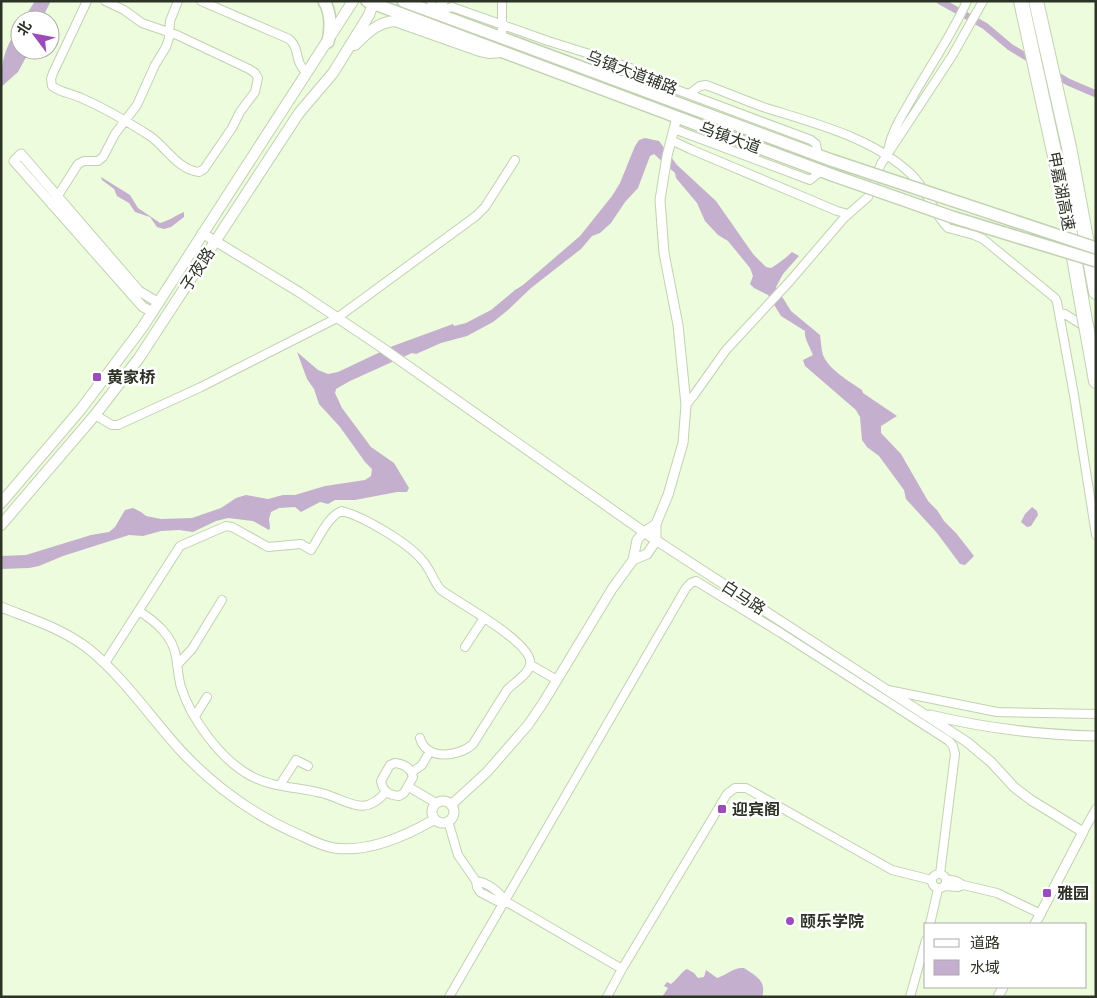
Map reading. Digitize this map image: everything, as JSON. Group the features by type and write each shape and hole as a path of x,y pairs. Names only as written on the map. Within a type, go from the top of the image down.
{"highway":[{"name":"申嘉湖高速","path":"1021,1 1062,188 1084,315 1092,335 1096,381"},
{"name":"申嘉湖高速","path":"1036,1 1057,94 1096,292"}],"main road":[{"path":"324,1 330,18 328,42"},
{"name":"子夜路","path":"1,503 92,396 159,303 202,233 308,73 353,1"},
{"name":"乌镇大道","path":"403,1 432,7 533,50 818,156 1096,248"},
{"path":"424,1 432,7"},
{"name":"子夜路","path":"1,525 96,415 153,338 299,113 324,84 342,58 370,15 372,2"},
{"name":"乌镇大道","path":"372,2 832,175 952,217 1096,261"},
{"path":"342,58 374,27 388,21 396,21 480,51 490,53 501,52"},
{"path":"529,62 533,50"},
{"path":"1,503 13,512"}],"street":[{"path":"87,1 53,73 51,83 58,90 81,98 125,121 160,143 169,156 192,170 199,172 209,164 240,112 255,92 258,78 249,69 177,35 142,22 124,10 105,1"},
{"path":"52,205 78,164 84,160 98,161 103,157 115,134 137,105 155,65 166,47 169,38 170,21 178,1"},
{"path":"201,1 289,40 295,47 299,65 308,73"},
{"path":"432,7 444,1"},
{"path":"502,1 502,38"},
{"path":"686,405 726,350 790,281 822,242 848,214 868,197 881,164 952,56 983,1"},
{"path":"887,154 891,135 967,2"},
{"name":"乌镇大道辅路","path":"432,7 452,7 636,70 689,94 812,140 816,144 818,156"},
{"path":"615,80 653,79"},
{"path":"689,94 700,86 706,85 761,106 806,120 887,154 916,179 946,225 987,242 1055,298 1076,404 1096,536"},
{"path":"632,560 647,554 656,540 656,524 668,495 683,442 686,405 678,326 664,253 660,200 664,170 677,117"},
{"path":"674,129 810,180 821,171"},
{"path":"671,141 848,214"},
{"path":"152,312 143,307 14,161 21,154 139,291 159,303"},
{"path":"96,415 112,425 118,425 208,384 337,318 476,216 485,207 515,160"},
{"name":"白马路","path":"202,233 382,347 644,532 967,742 991,762 1014,787 1031,800 1083,832"},
{"path":"1059,313 1065,314 1092,335"},
{"path":"105,664 180,546 226,526 232,526 268,547 301,544 311,550 331,518 336,512 342,510 381,529 413,550 424,561 441,590 518,643 526,651 531,664 557,680"},
{"path":"452,805 514,743 543,703 612,589 632,560 637,540 644,532 656,524"},
{"path":"449,997 686,588 691,583 696,582 856,680 949,741 953,746 955,754 942,882 930,923"},
{"path":"177,665 192,649 222,600"},
{"path":"1,607 67,635 88,649 105,664 182,752 206,775 245,805 292,832 335,848 356,847 373,845 398,837 435,819"},
{"path":"139,611 153,620 165,633 176,655 180,685 186,700 216,746 240,768 261,780 318,792 358,807 373,804 386,792"},
{"path":"465,647 484,618"},
{"path":"420,738 430,751 446,755 467,749 512,683 528,670 531,664"},
{"path":"887,690 997,712 1096,714"},
{"path":"195,716 207,697"},
{"path":"923,713 990,728 1096,736"},
{"path":"412,772 422,765 430,751"},
{"path":"280,785 296,760 308,766"},
{"path":"401,763 408,767 413,777 409,787 404,794 399,796 386,792 382,788 381,781 390,765 401,763"},
{"path":"409,787 436,803 446,801 452,805"},
{"path":"607,997 722,801 735,788 746,788 892,870 932,880 936,875 942,882 958,887 963,885 997,893 1041,914"},
{"path":"436,803 432,812 435,819 441,822 448,821 453,816 452,805"},
{"path":"1036,923 1096,809"},
{"path":"448,821 458,855 476,880 480,892 497,901 505,901"},
{"path":"476,880 483,882 501,894 505,901 622,969"},
{"path":"487,896 492,888"},
{"path":"910,997 924,947"}],"water":[{"path":"35,1 51,1 46,10 29,10"},
{"path":"10,42 10,60 25,60 18,72 1,87 2,69"},
{"path":"645,138 659,141 677,165 716,201 753,254 766,267 771,268 792,252 799,256 783,274 776,287 791,311 820,335 823,355 830,366 862,390 863,393 897,416 881,426 881,433 901,454 928,501 974,556 965,565 960,564 937,533 906,499 904,490 879,456 867,447 862,440 860,417 856,410 805,366 803,360 813,355 806,340 805,331 781,316 768,295 750,284 753,276 750,268 728,241 718,235 705,221 697,203 676,178 675,173 654,154 650,156 638,188 625,202 611,223 600,233 592,236 581,249 531,288 493,322 467,336 441,343 416,354 412,353 336,389 335,393 342,408 371,447 394,463 409,488 407,492 397,492 355,500 335,500 328,504 320,502 301,512 295,507 279,508 271,512 269,530 253,521 228,518 216,521 193,532 179,530 161,531 143,536 129,535 63,556 39,566 1,569 1,556 26,555 91,535 109,532 115,527 125,510 133,508 146,516 161,519 192,518 221,508 236,498 246,495 268,499 283,495 295,495 325,486 365,480 371,476 372,469 340,427 319,404 297,352 318,370 328,374 338,372 393,346 453,324 454,326 466,323 491,310 580,236 612,196 620,183 635,146 639,140"},
{"path":"101,177 130,195 138,208 160,223 184,212 184,217 171,227 164,229 157,227 150,217 135,212 129,203 117,196 114,189 102,180"},
{"path":"1032,507 1037,511 1038,515 1031,526 1027,527 1021,522 1025,514"},
{"path":"744,968 756,976 762,983 762,997 662,997 668,988 664,986 667,982 671,984 687,969 698,978 704,977 706,970 717,978 733,970"}],"waterway":[{"path":"940,1 985,26 1010,47 1068,82 1096,94"}],"place":[{"name":"黄家桥","path":"97,377"},
{"name":"迎宾阁","path":"722,809"},
{"name":"雅园","path":"1047,893"},
{"name":"颐乐学院","path":"790,921"}]}
